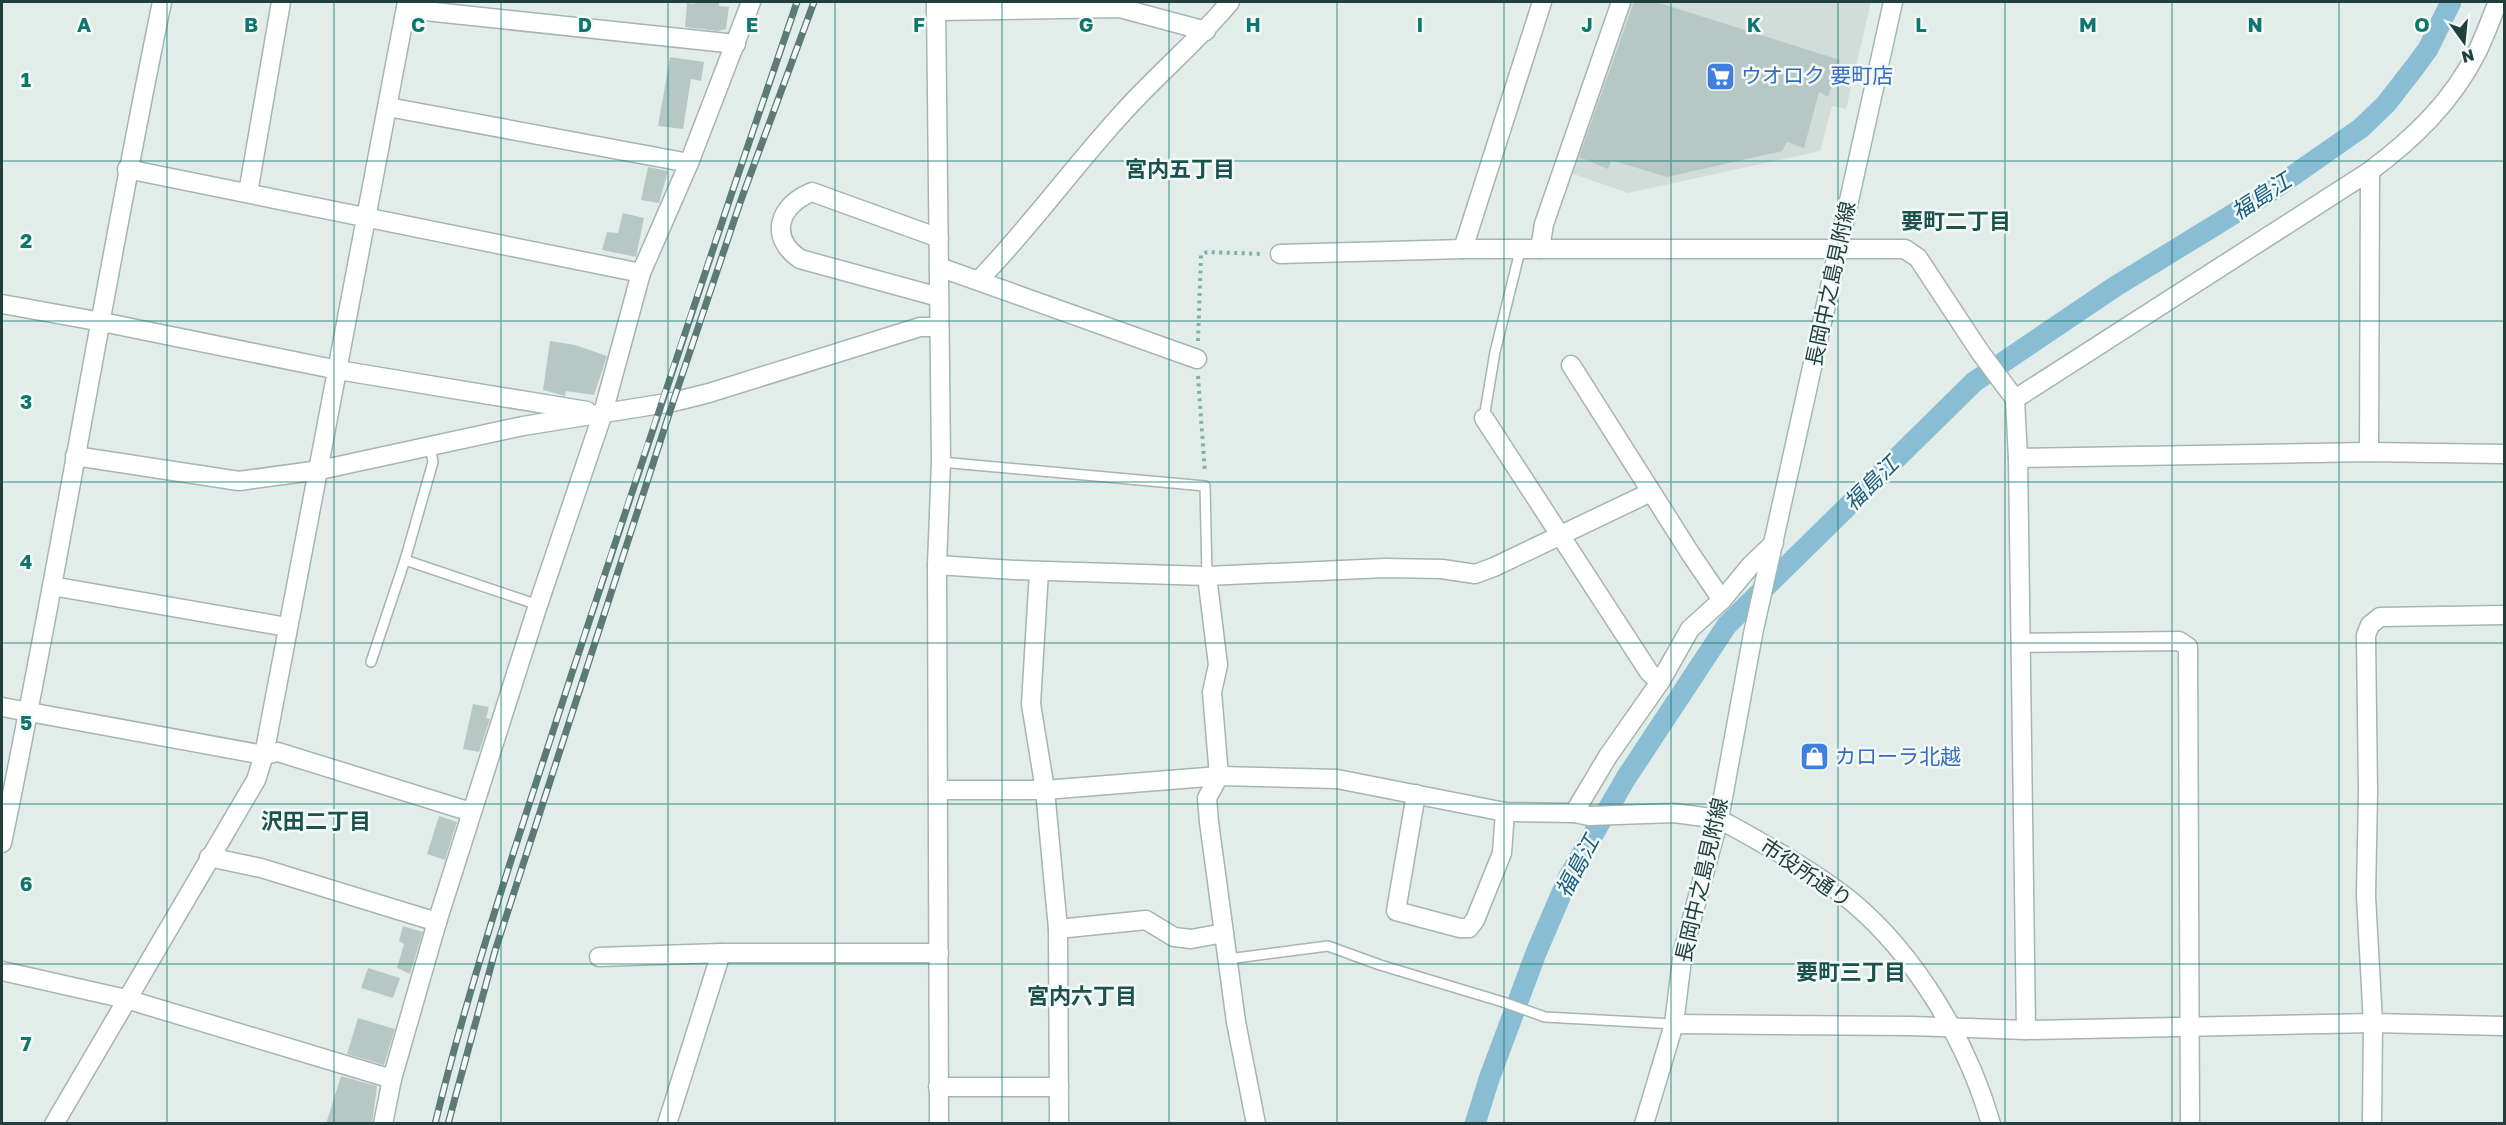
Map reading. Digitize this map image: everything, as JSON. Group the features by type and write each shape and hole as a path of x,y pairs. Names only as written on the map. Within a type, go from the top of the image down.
{"street":[{"path":"2,843 29,712 75,456 102,322 127,169 162,2"},
{"path":"248,193 281,2"},
{"path":"383,1124 393,1079 437,922 538,605 603,413 641,273 689,163 752,2"},
{"path":"979,280 1017,240 1120,116 1206,31 1230,2"},
{"path":"1462,249 1542,2"},
{"path":"1540,249 1544,224 1621,2"},
{"name":"長岡中之島見附線","path":"1644,1124 1674,1024 1683,951 1719,819 1753,634 1893,2"},
{"path":"2009,393 2370,171 2422,128 2448,96 2476,53 2498,2"},
{"path":"54,1124 256,780 264,755 407,5 736,45"},
{"path":"939,1124 938,565 941,462 936,6 1120,8 1206,31"},
{"path":"388,107 689,163"},
{"path":"127,169 641,273"},
{"path":"2369,452 2370,171"},
{"path":"939,238 812,192 802,196 788,207 783,215 781,228 785,243 792,253 800,258 939,297"},
{"path":"1280,254 1462,249 1905,249 1918,258 2009,393 2018,458 2026,1030"},
{"path":"939,267 1197,359"},
{"path":"2,304 338,370 603,413"},
{"path":"75,456 239,480 320,470 523,426 659,405 709,393 920,327 938,327"},
{"path":"1571,365 1722,600"},
{"path":"1484,418 1649,672 1660,682"},
{"path":"2018,458 2369,452 2505,454"},
{"path":"938,565 1039,571 1207,576 1385,568 1442,569 1475,574 1651,492"},
{"path":"1582,814 1608,756 1660,682 1690,629 1722,600 1774,543"},
{"path":"1039,571 1031,704 1045,790 1058,929 1059,1124"},
{"path":"1207,576 1218,665 1212,692 1220,776 1207,798 1236,1022 1256,1124"},
{"path":"52,586 287,627"},
{"path":"2372,1124 2373,1023 2366,896 2368,792 2366,635 2370,625 2379,617 2505,615"},
{"path":"2020,643 2179,641 2188,647 2190,1124"},
{"path":"2,707 264,755 278,752 471,812"},
{"path":"938,790 1045,790 1220,776 1337,779 1505,812 1636,816 1674,813 1719,819"},
{"path":"1416,794 1396,911 1460,928 1469,928 1475,920 1502,853 1505,812"},
{"name":"市役所通り","path":"1719,819 1796,863 1852,903 1902,954 1952,1027 1981,1092 1991,1124"},
{"path":"209,857 261,868 437,922"},
{"path":"1058,929 1146,920 1174,937 1191,939 1224,933"},
{"path":"599,957 721,953 939,953"},
{"path":"667,1124 721,953"},
{"path":"2,971 126,999 393,1079"},
{"path":"1674,1024 2026,1030 2373,1023 2505,1026"},
{"path":"938,1087 1059,1087"}],"lane":[{"path":"1484,418 1495,352 1520,250"},
{"path":"371,662 434,462 430,447"},
{"path":"941,462 1205,486 1207,576"},
{"path":"405,560 538,605"},
{"path":"1228,959 1328,946 1380,965 1545,1017 1674,1024"}],"path":[{"path":"1205,486 1197,359 1201,255 1207,252 1280,254"}],"shaded area":[{"name":"ウオロク 要町店","path":"1627,2 1871,2 1846,109 1832,106 1820,151 1628,193 1568,172"}],"building":[{"path":"695,2 719,2 719,6 729,7 726,29 718,31 685,27 687,3 694,4"},
{"name":"ウオロク 要町店","path":"1634,2 1656,2 1840,60 1828,97 1819,92 1804,148 1787,142 1782,151 1667,177 1611,160 1608,169 1579,157"},
{"path":"670,57 704,62 701,81 691,79 683,129 658,126"},
{"path":"648,167 668,171 659,203 641,200"},
{"path":"623,213 644,218 636,257 602,250 607,232 618,233"},
{"path":"550,341 575,345 607,356 594,395 566,391 565,396 543,390"},
{"path":"473,704 489,707 486,718 490,719 479,752 463,749"},
{"path":"439,816 457,822 445,860 427,854"},
{"path":"403,926 423,932 410,974 397,968 404,944 399,941"},
{"path":"368,968 400,978 393,998 361,988"},
{"path":"358,1018 395,1029 384,1065 347,1054"},
{"path":"341,1076 377,1086 372,1124 326,1124"}],"waterway":[{"name":"福島江","path":"1475,1124 1489,1079 1536,953 1569,876 1626,778 1727,625 1974,382 2116,286 2271,191 2361,128 2386,104 2428,49 2451,2"}],"railway":[{"path":"435,1124 465,1011 517,843 655,422 797,2"},
{"path":"448,1124 495,951 673,402 741,200 814,2"}],"place":[{"name":"ウオロク 要町店","path":"1720,76"},
{"name":"カローラ北越","path":"1814,757"}],"district":[{"name":"宮内五丁目","path":"1180,169"},
{"name":"要町二丁目","path":"1956,221"},
{"name":"沢田二丁目","path":"316,821"},
{"name":"要町三丁目","path":"1851,972"},
{"name":"宮内六丁目","path":"1082,996"}]}
